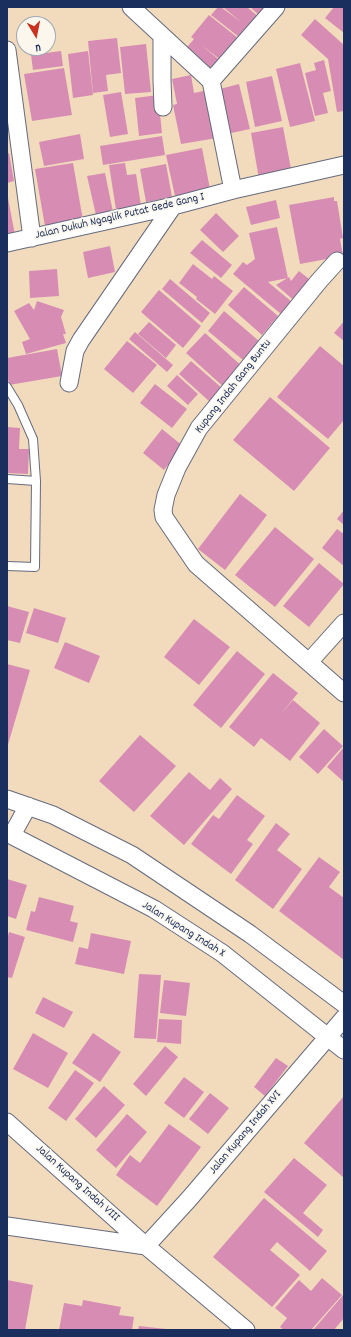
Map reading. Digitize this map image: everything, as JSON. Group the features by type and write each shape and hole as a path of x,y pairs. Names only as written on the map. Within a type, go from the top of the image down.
{"street":[{"path":"131,7 211,81 233,190"},
{"path":"211,81 276,7"},
{"path":"162,36 162,80 164,107"},
{"path":"7,50 32,238"},
{"name":"Jalan Dukuh Ngaglik Putat Gede Gang I","path":"7,243 173,206 233,190 344,165"},
{"path":"69,383 75,351 81,340 173,206"},
{"name":"Kupang Indah Gang Buntu","path":"337,261 319,280 199,428 177,468 166,495 164,517 202,570 344,693"},
{"path":"309,662 344,623"},
{"path":"7,799 53,815 132,855 250,934 344,1004"},
{"path":"9,834 28,806"},
{"name":"Jalan Kupang Indah X","path":"9,834 154,909 222,953 344,1050"},
{"name":"Jalan Kupang Indah XVI","path":"146,1246 189,1199 344,1018"},
{"name":"Jalan Kupang Indah VIII","path":"7,1122 146,1246 246,1330"},
{"name":"Jalan Kupang Indah VIII","path":"7,1226 146,1246"}],"lane":[{"path":"7,387 18,405 33,439 36,480 35,567 7,566"},
{"path":"7,479 36,480"}],"building":[{"path":"218,7 221,7 241,22 223,7 247,7 261,19 251,30 247,27 239,37 211,15"},
{"path":"250,7 268,7 260,16"},
{"path":"334,7 344,7 344,33 325,18"},
{"path":"209,15 238,38 221,60 201,45 222,62 210,76 182,53 194,39 191,37"},
{"path":"315,19 344,45 344,111 337,112 328,59 301,35"},
{"path":"117,38 121,73 106,75 108,91 93,93 88,41"},
{"path":"146,44 151,92 125,94 120,47"},
{"path":"61,51 63,66 33,70 31,56 56,56 56,52"},
{"path":"88,51 93,95 73,98 68,54"},
{"path":"324,60 331,91 323,93 328,113 315,116 305,73 316,70 314,63"},
{"path":"300,63 315,121 290,127 276,69"},
{"path":"64,68 72,115 32,121 24,74"},
{"path":"191,75 194,93 208,90 217,138 181,144 173,105 177,104 172,79"},
{"path":"272,76 282,121 255,127 246,82"},
{"path":"239,84 250,129 227,134 216,90"},
{"path":"121,92 128,134 110,137 103,95"},
{"path":"158,95 162,133 139,136 135,98"},
{"path":"283,127 292,174 259,179 251,133"},
{"path":"80,134 84,159 44,166 39,142"},
{"path":"162,136 165,155 103,165 100,146"},
{"path":"202,148 210,189 175,196 166,155"},
{"path":"9,153 14,181 7,183 7,154"},
{"path":"73,163 84,226 46,232 35,169"},
{"path":"125,163 127,175 136,174 142,212 117,216 109,165"},
{"path":"166,164 172,197 146,202 140,169"},
{"path":"105,173 113,212 96,215 87,176"},
{"path":"334,197 334,201 337,201 343,238 340,239 343,256 300,264 289,205"},
{"path":"7,198 15,235 7,236"},
{"path":"276,200 280,218 251,225 246,207"},
{"path":"216,213 239,236 223,252 200,230"},
{"path":"277,227 288,278 268,282 292,302 281,314 233,274 243,262 247,265 255,259 249,233"},
{"path":"202,240 232,265 221,278 190,253"},
{"path":"110,246 115,272 88,278 83,252"},
{"path":"193,264 212,279 214,276 233,291 215,314 179,283"},
{"path":"57,269 59,296 30,298 29,271"},
{"path":"299,271 314,283 297,303 276,285 289,277 291,281"},
{"path":"170,279 210,313 202,323 162,289"},
{"path":"244,287 278,316 262,335 228,305"},
{"path":"159,290 201,326 183,348 141,312"},
{"path":"37,301 64,310 61,317 66,334 63,334 66,343 26,354 22,342 30,339 14,311 29,303 34,310"},
{"path":"224,311 259,341 243,360 208,331"},
{"path":"344,321 344,341 334,333"},
{"path":"149,322 176,345 166,358 138,334"},
{"path":"135,332 173,365 167,372 129,339"},
{"path":"205,333 244,368 226,389 186,353"},
{"path":"127,341 157,365 133,393 104,369"},
{"path":"320,346 344,366 344,420 328,439 277,397"},
{"path":"57,349 62,376 9,385 7,358"},
{"path":"191,361 223,389 210,402 179,374"},
{"path":"177,375 198,394 188,405 167,386"},
{"path":"155,384 187,409 172,428 140,403"},
{"path":"270,397 330,448 294,491 233,440"},
{"path":"7,427 20,428 19,449 29,449 28,474 7,473"},
{"path":"162,429 183,446 164,470 143,453"},
{"path":"240,494 267,515 225,570 198,549"},
{"path":"344,510 344,525 337,519"},
{"path":"275,527 314,559 275,607 235,575"},
{"path":"337,529 344,534 344,566 322,548"},
{"path":"319,563 344,584 309,627 283,606"},
{"path":"7,606 29,612 20,643 7,640"},
{"path":"34,608 66,618 58,643 26,633"},
{"path":"194,619 230,647 199,685 164,657"},
{"path":"65,642 100,656 89,683 54,668"},
{"path":"237,651 265,674 221,728 193,705"},
{"path":"7,664 30,670 7,748"},
{"path":"273,673 298,693 280,715 293,700 320,723 290,761 261,738 254,747 229,727"},
{"path":"324,729 343,746 318,774 299,757"},
{"path":"140,735 176,766 134,812 99,781"},
{"path":"344,747 344,782 327,767"},
{"path":"189,772 210,790 220,778 232,789 184,845 150,816"},
{"path":"237,795 265,816 247,840 253,844 231,874 191,844 213,815 219,819"},
{"path":"276,823 290,834 277,850 302,869 273,909 235,880"},
{"path":"319,857 340,872 329,887 344,898 344,960 279,911"},
{"path":"7,879 27,885 16,919 7,916"},
{"path":"39,897 74,906 70,921 78,923 73,942 26,930 31,911 35,912"},
{"path":"9,932 25,937 12,978 7,977 7,940"},
{"path":"91,933 131,941 124,974 75,964 79,947 88,949"},
{"path":"139,974 161,975 156,1039 134,1038"},
{"path":"164,980 190,983 186,1016 160,1013"},
{"path":"43,997 73,1012 64,1028 35,1013"},
{"path":"159,1019 182,1020 181,1044 157,1042"},
{"path":"33,1033 68,1053 48,1088 13,1069"},
{"path":"93,1033 121,1052 100,1082 72,1063"},
{"path":"165,1046 178,1057 146,1096 133,1084"},
{"path":"276,1058 288,1066 265,1096 254,1087"},
{"path":"75,1070 94,1083 66,1121 48,1108"},
{"path":"184,1077 204,1092 184,1118 164,1103"},
{"path":"104,1086 125,1105 96,1138 75,1119"},
{"path":"210,1093 229,1108 208,1134 189,1119"},
{"path":"344,1096 344,1178 304,1143"},
{"path":"127,1114 147,1132 116,1168 96,1150"},
{"path":"169,1124 201,1147 157,1206 116,1175 130,1155 140,1163"},
{"path":"294,1158 327,1185 303,1213 323,1230 318,1237 264,1192"},
{"path":"264,1198 327,1251 310,1271 277,1242 270,1250 300,1275 272,1307 213,1257"},
{"path":"322,1278 342,1295 311,1330 284,1330 280,1327 287,1318 275,1308 299,1280 311,1291"},
{"path":"7,1280 33,1285 25,1330 7,1330"},
{"path":"344,1294 344,1318 334,1330 313,1330"},
{"path":"83,1300 121,1307 119,1315 134,1317 132,1330 59,1330 64,1303 82,1306"},
{"path":"139,1326 166,1329 166,1330 138,1330"}]}
